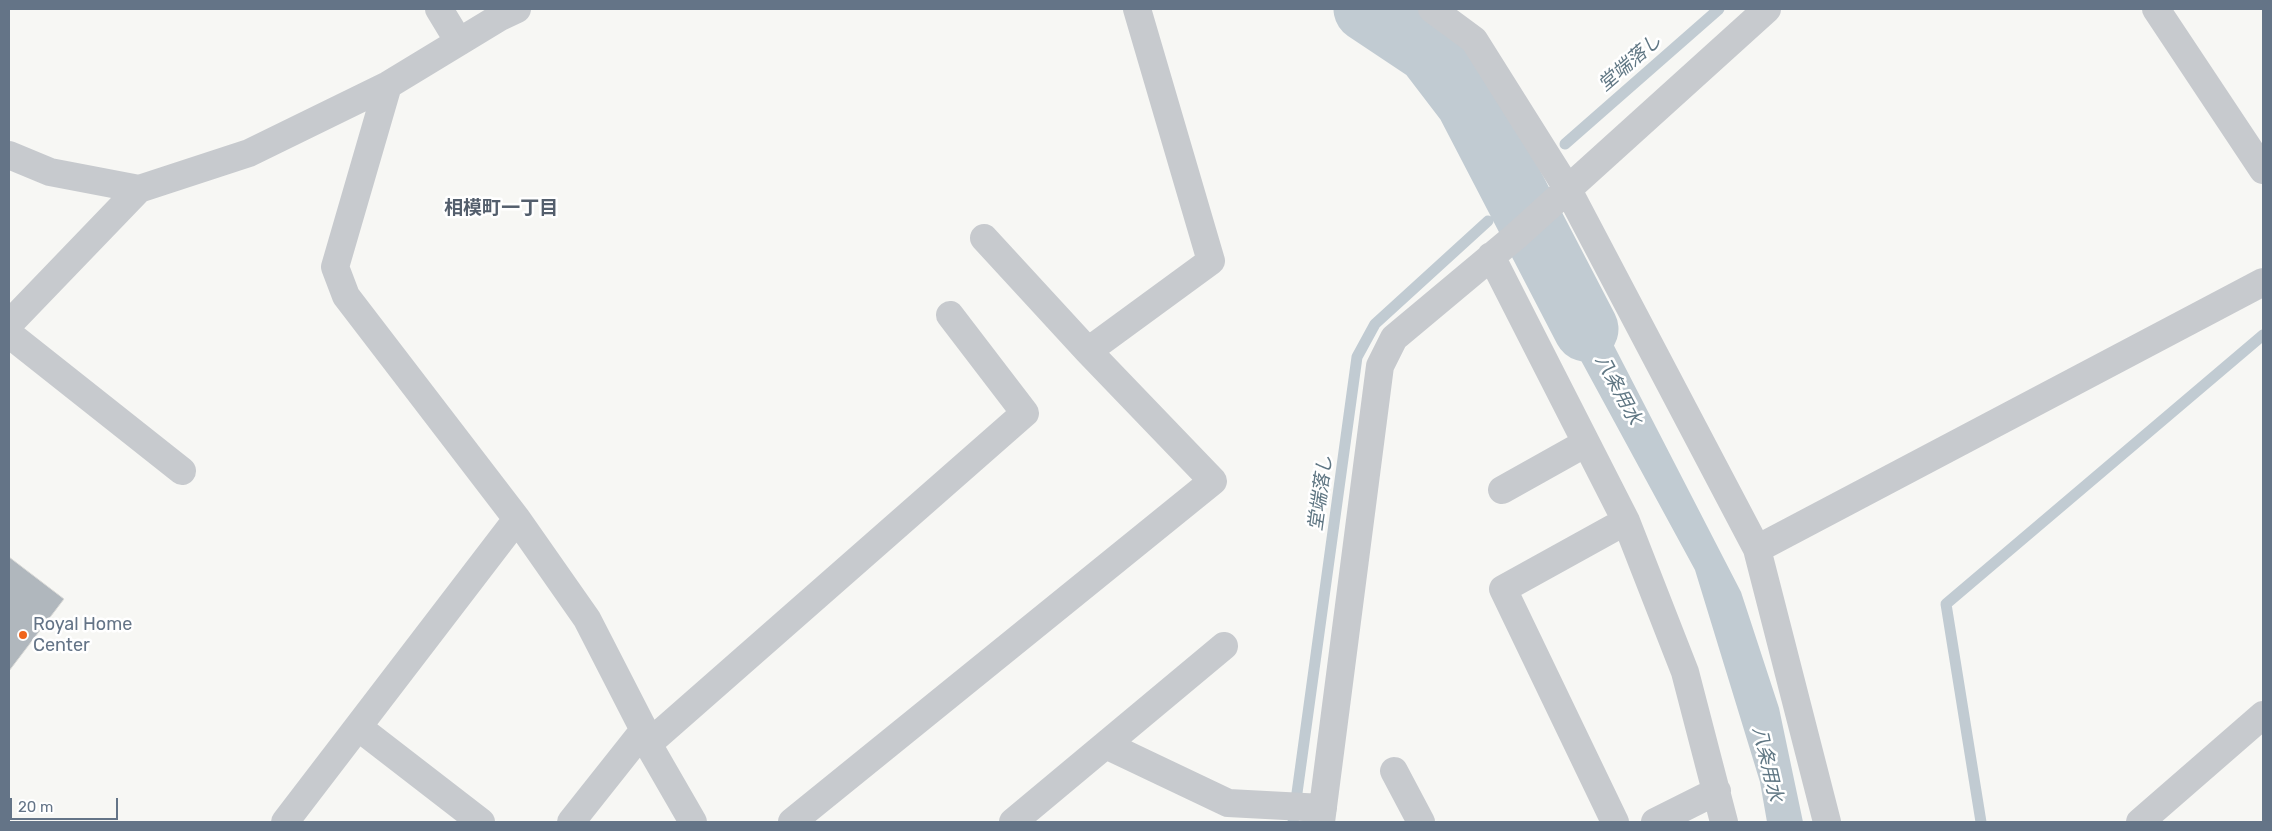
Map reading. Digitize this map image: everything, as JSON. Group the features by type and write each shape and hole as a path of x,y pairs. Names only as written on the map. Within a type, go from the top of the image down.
{"street":[{"path":"439,9 459,42"},
{"path":"9,324 139,189 249,153 388,85 517,9"},
{"path":"1088,350 1211,261 1137,9"},
{"path":"1432,9 1474,40 1756,549 1827,822"},
{"path":"1106,745 1226,813 1270,805 1321,813 1380,366 1394,338 1516,236 1767,9"},
{"path":"2156,9 2263,170"},
{"path":"388,85 336,267 346,296 517,519 587,619 646,737 693,822"},
{"path":"9,155 50,172 139,189"},
{"path":"792,822 1213,481 984,238"},
{"path":"1491,256 1626,521 1686,672 1718,791 1724,822"},
{"path":"1756,549 2263,282"},
{"path":"571,822 646,737 1025,413 950,315"},
{"path":"9,334 182,471"},
{"path":"1502,490 1586,443"},
{"path":"285,822 517,519"},
{"path":"1615,822 1503,589 1626,521"},
{"path":"1013,822 1224,646"},
{"path":"2140,822 2263,715"},
{"path":"358,727 481,822"},
{"path":"1394,771 1421,822"},
{"path":"1655,822 1718,791"}],"water":[{"path":"1332,9 1411,9 1430,25 1472,69 1529,162 1497,195 1462,119 1425,67 1356,20"},
{"path":"1559,239 1741,592 1779,708 1803,822 1767,822 1760,782 1695,570 1528,263"}],"building":[{"name":"Royal Home Center","path":"9,557 64,599 9,671"}],"waterway":[{"name":"八条用水","path":"1366,9 1429,51 1468,102 1586,329"},
{"name":"堂端落し","path":"1565,144 1719,9"},
{"name":"堂端落し","path":"1293,822 1357,357 1375,324 1488,221"},
{"path":"1981,822 1946,604 2263,335"}],"place":[{"name":"Royal Home Center","path":"23,635"}],"district":[{"name":"相模町一丁目","path":"501,209"}]}
